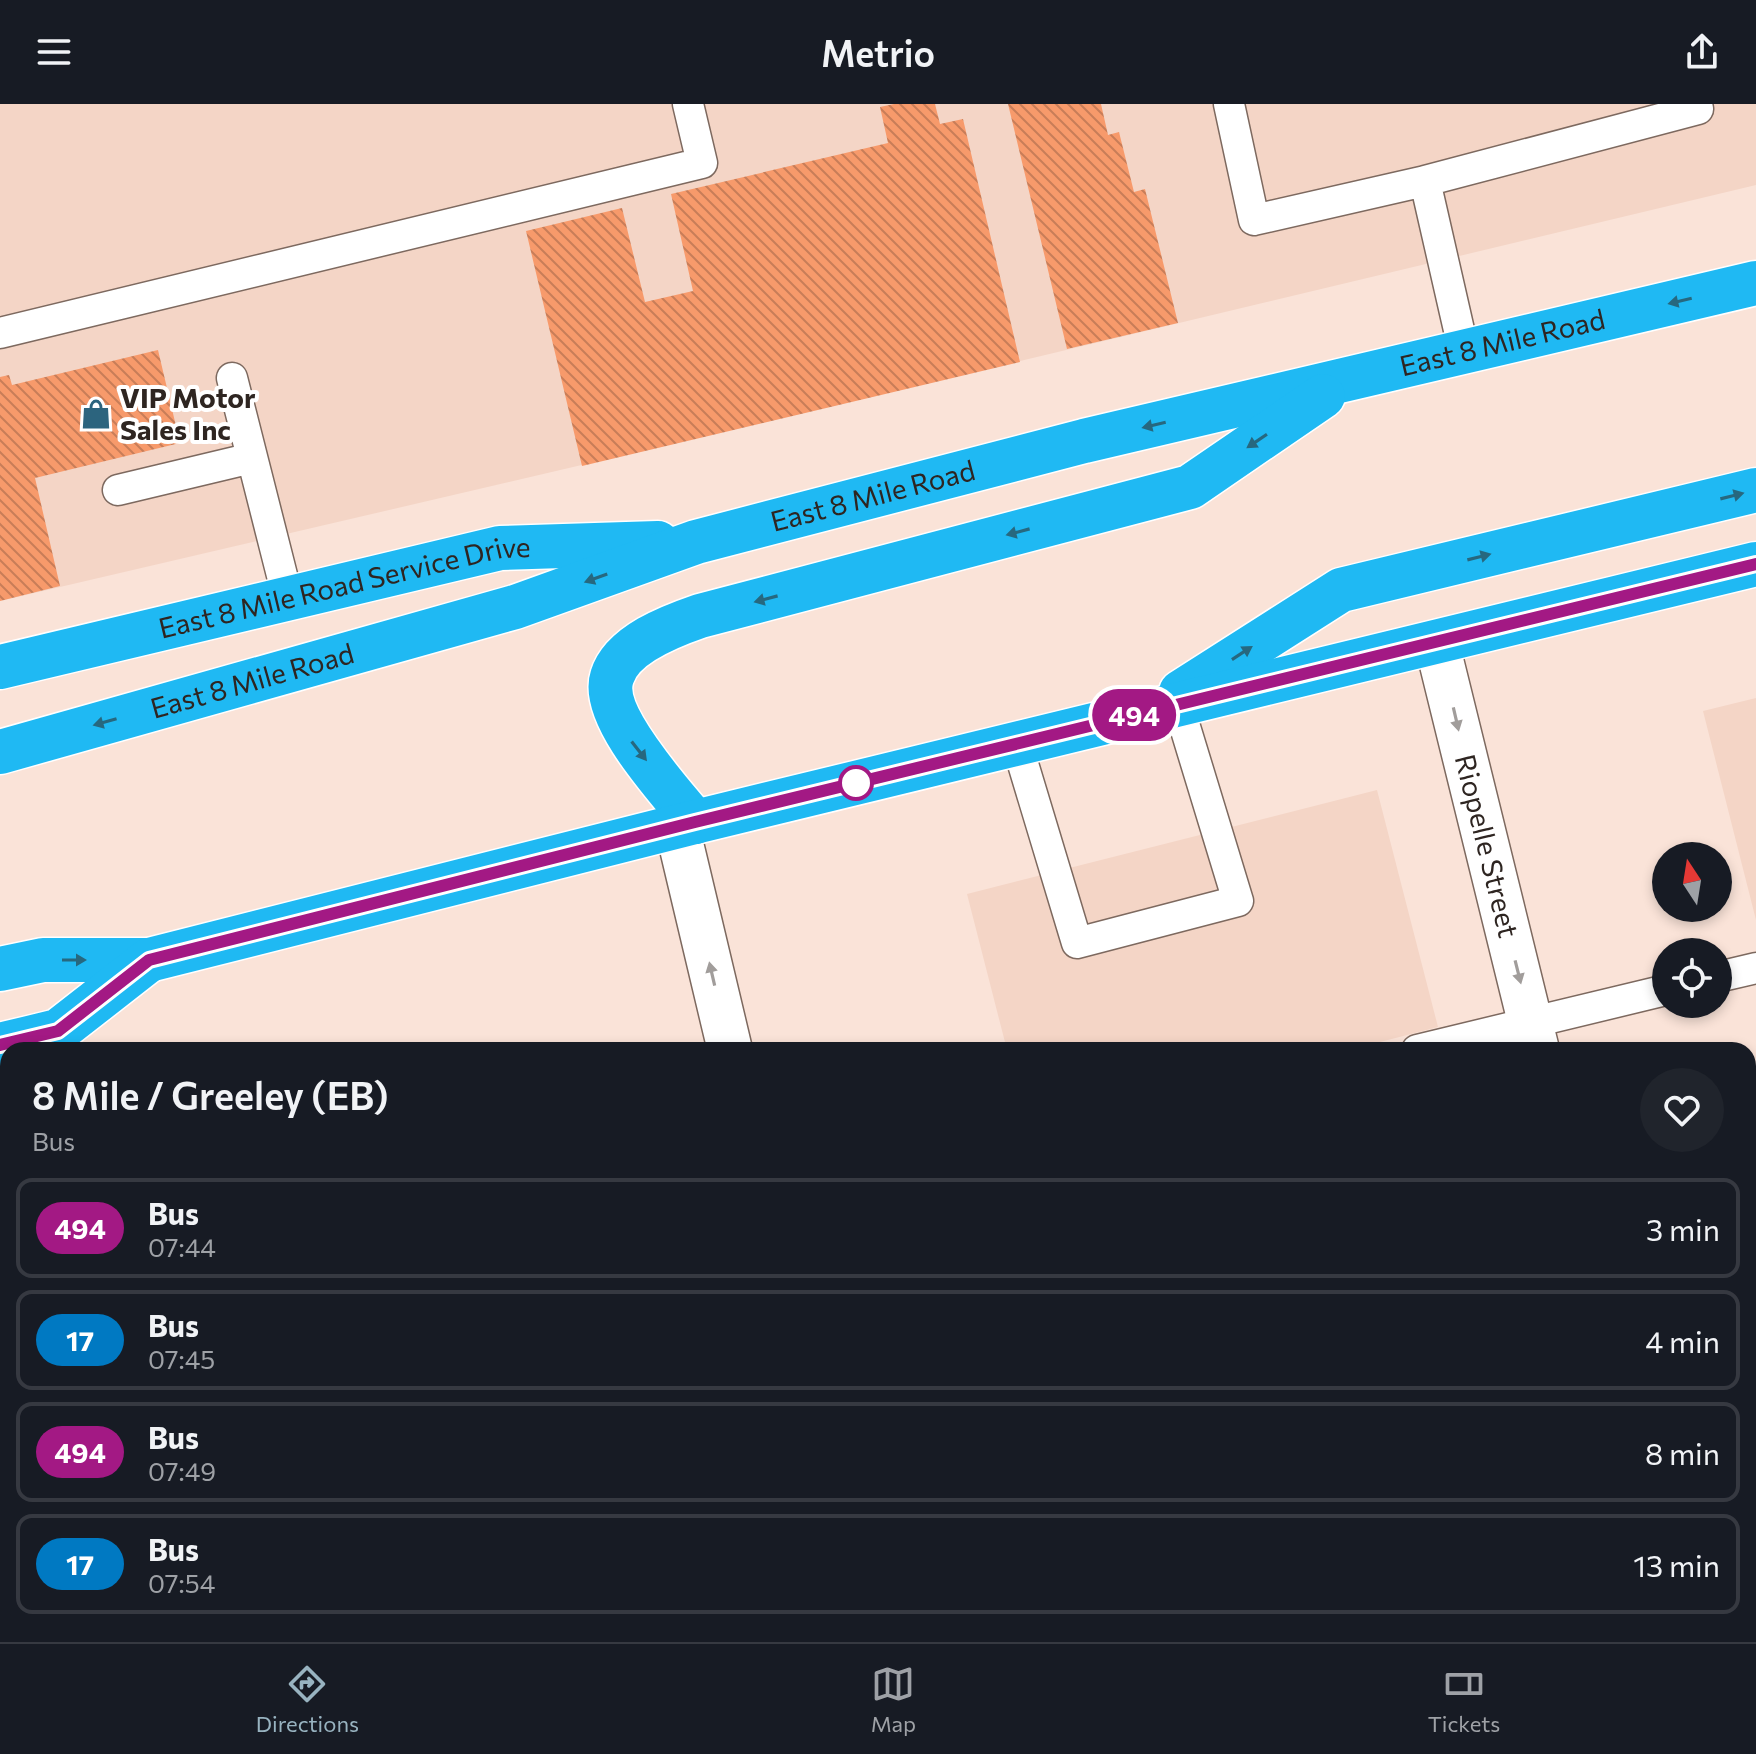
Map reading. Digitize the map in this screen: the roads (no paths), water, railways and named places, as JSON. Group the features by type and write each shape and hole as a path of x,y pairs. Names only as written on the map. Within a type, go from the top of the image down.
{"highway":[{"name":"East 8 Mile Road","path":"0,752 515,607 696,542 1084,441 1756,283"},
{"path":"686,824 623,729 611,694 611,678 620,663 649,638 670,626 700,616 1190,487 1345,381"},
{"path":"1165,707 1341,590 1756,490"},
{"name":"East 8 Mile Road Service Drive","path":"0,667 500,548 696,542"},
{"path":"0,969 43,960 149,960 686,824 1437,644 1756,564"},
{"path":"36,1042 60,1040 149,960"}],"street":[{"name":"Riopelle Street","path":"1437,644 1533,1036"},
{"path":"686,824 728,1042"}],"lane":[{"path":"0,333 702,163 688,104"},
{"path":"1229,104 1254,220 1425,181 1698,109 1697,104"},
{"path":"1425,181 1464,352"},
{"path":"232,378 288,599"},
{"path":"118,490 252,458"},
{"path":"1017,744 1077,943 1238,901 1165,707"},
{"path":"1732,974 1756,968"},
{"path":"1483,1042 1533,1036 1652,995"}],"place":[{"name":"VIP Motor Sales Inc","path":"96,414"}]}
